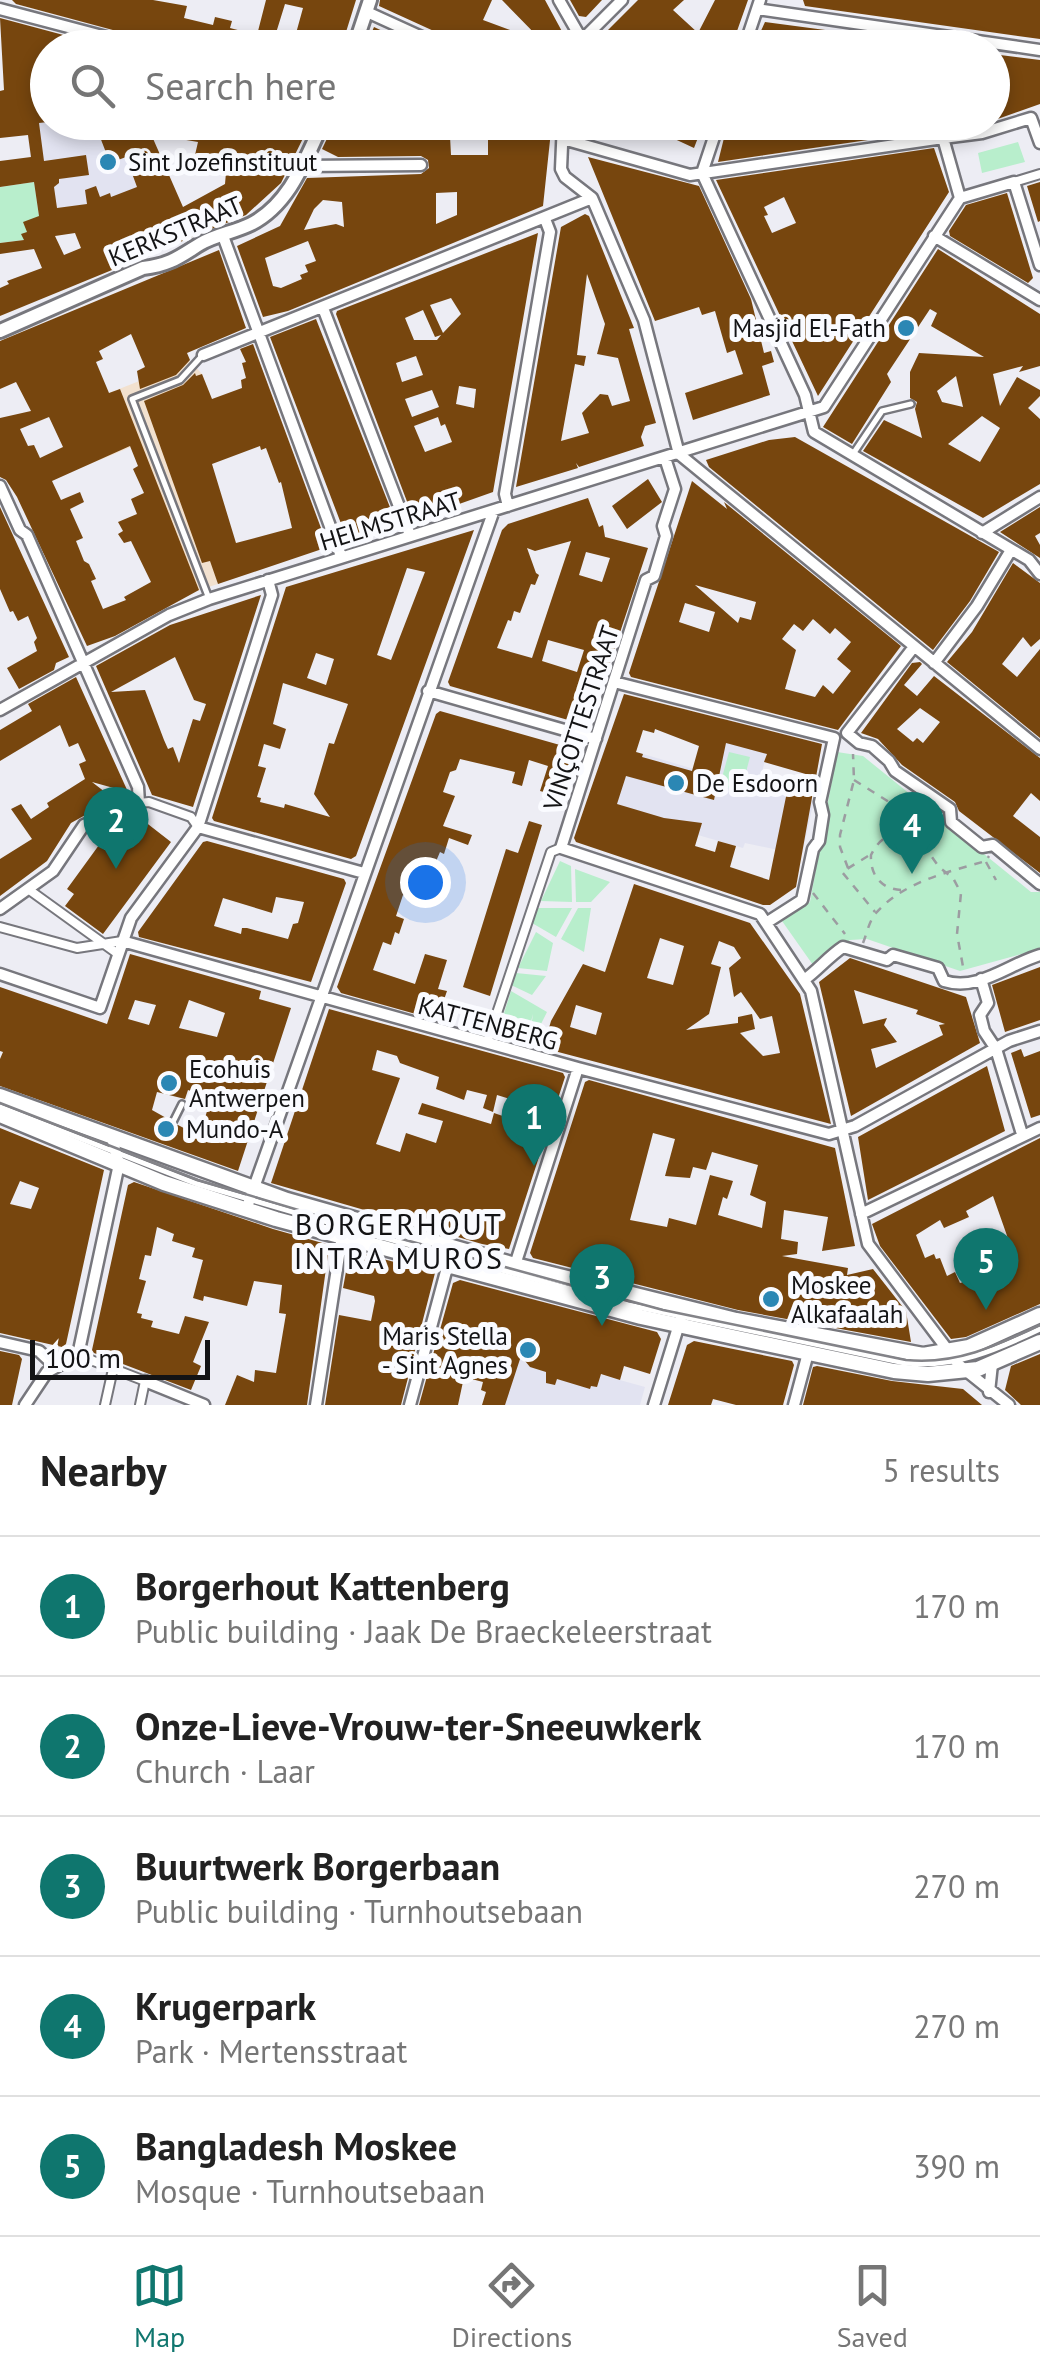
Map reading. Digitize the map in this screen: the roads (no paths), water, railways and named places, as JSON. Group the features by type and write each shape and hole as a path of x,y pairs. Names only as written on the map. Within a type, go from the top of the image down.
{"main road":[{"path":"0,1096 119,1153 159,1151 250,1199 516,1266 808,1353 909,1373 957,1362 980,1342 1040,1315"},
{"path":"0,1115 250,1199 342,1236 681,1317 957,1362 992,1364 1040,1342"}],"street":[{"path":"559,0 574,30"},
{"path":"594,30 622,0"},
{"path":"750,30 759,5 915,30"},
{"path":"4,6 86,30"},
{"path":"360,30 369,6 413,30"},
{"path":"1010,45 1040,50"},
{"path":"1010,124 1036,116 1040,144"},
{"name":"KERKSTRAAT","path":"0,330 143,268 161,266 187,255 200,244 254,223 275,207 314,140"},
{"path":"563,140 560,160 565,178 592,198 644,320 679,454 1040,749"},
{"path":"567,140 690,175 929,140"},
{"path":"712,140 702,173 805,395 814,432 1029,560 1040,574"},
{"path":"944,140 960,198"},
{"path":"302,166 421,165"},
{"path":"809,412 824,407 960,198 1040,174"},
{"path":"1014,182 1040,266"},
{"path":"203,355 592,198"},
{"path":"508,506 505,494 550,232 545,219"},
{"path":"223,236 341,556"},
{"path":"934,236 1040,300"},
{"path":"323,308 410,535"},
{"name":"HELMSTRAAT","path":"0,710 169,614 208,599 809,412"},
{"name":"VINÇOTTESTRAAT","path":"487,1043 550,852 561,848 646,580 654,576 674,489 665,458"},
{"path":"0,486 20,530 27,535 138,787 139,803"},
{"path":"982,533 1040,497"},
{"path":"250,1199 494,510"},
{"path":"934,664 977,606 1011,550"},
{"path":"0,974 100,1008 131,918 198,828 272,595 268,580"},
{"path":"913,648 847,733 872,746 890,761 895,772 922,793 942,802 950,809 952,822 982,847 993,845 1040,884"},
{"path":"614,682 834,738 820,802 820,831 802,900 766,923"},
{"path":"428,691 596,739"},
{"path":"0,909 53,870 84,825 149,802 192,817 198,828 364,873"},
{"path":"561,848 760,914 811,991 868,1244 957,1362 992,1398 1008,1405"},
{"path":"28,889 104,943 120,948"},
{"path":"0,927 77,948 104,943"},
{"path":"804,980 843,947 886,960 894,955 938,968 944,980 959,985 1009,971 1016,962 1040,955"},
{"name":"KATTENBERG","path":"120,948 319,997 828,1134 844,1130"},
{"path":"981,979 988,1003 980,1015 996,1049 1022,1134"},
{"path":"844,1130 996,1049 1040,1031"},
{"path":"516,1266 578,1068"},
{"path":"861,1214 1040,1128"},
{"path":"78,1355 119,1153"},
{"path":"316,1405 342,1236"},
{"path":"410,1405 448,1264"},
{"path":"654,1405 681,1317"},
{"path":"0,1342 39,1350 55,1366"},
{"path":"794,1405 808,1353"},
{"path":"26,1405 35,1386 55,1366 78,1355 204,1405"},
{"path":"992,1364 992,1398"},
{"path":"105,1405 113,1369"},
{"path":"140,1405 145,1382"}],"lane":[{"path":"203,355 180,380 132,399 208,599"},
{"path":"852,456 882,411 910,404"},
{"path":"172,1122 182,1104"},
{"path":"0,1107 119,1153"},
{"path":"250,1199 572,1291 681,1317"},
{"path":"957,1362 1040,1328"}],"tram line":[{"path":"0,1103 198,1180 663,1310 924,1361 959,1357 1040,1325"}],"place":[{"name":"Sint Jozefinstituut","path":"108,162"},
{"name":"Masjid El-Fath","path":"906,328"},
{"name":"De Esdoorn","path":"676,783"},
{"name":"Onze-Lieve-Vrouw-ter-Sneeuwkerk","path":"116,869"},
{"name":"Krugerpark","path":"912,874"},
{"name":"Ecohuis Antwerpen","path":"169,1083"},
{"name":"Mundo-A","path":"166,1129"},
{"name":"Borgerhout Kattenberg","path":"534,1166"},
{"name":"Moskee Alkafaalah","path":"771,1299"},
{"name":"Bangladesh Moskee","path":"986,1310"},
{"name":"Buurtwerk Borgerbaan","path":"602,1326"},
{"name":"Maris Stella - Sint Agnes","path":"528,1350"}],"district":[{"name":"BORGERHOUT INTRA MUROS","path":"399,1242"}]}
